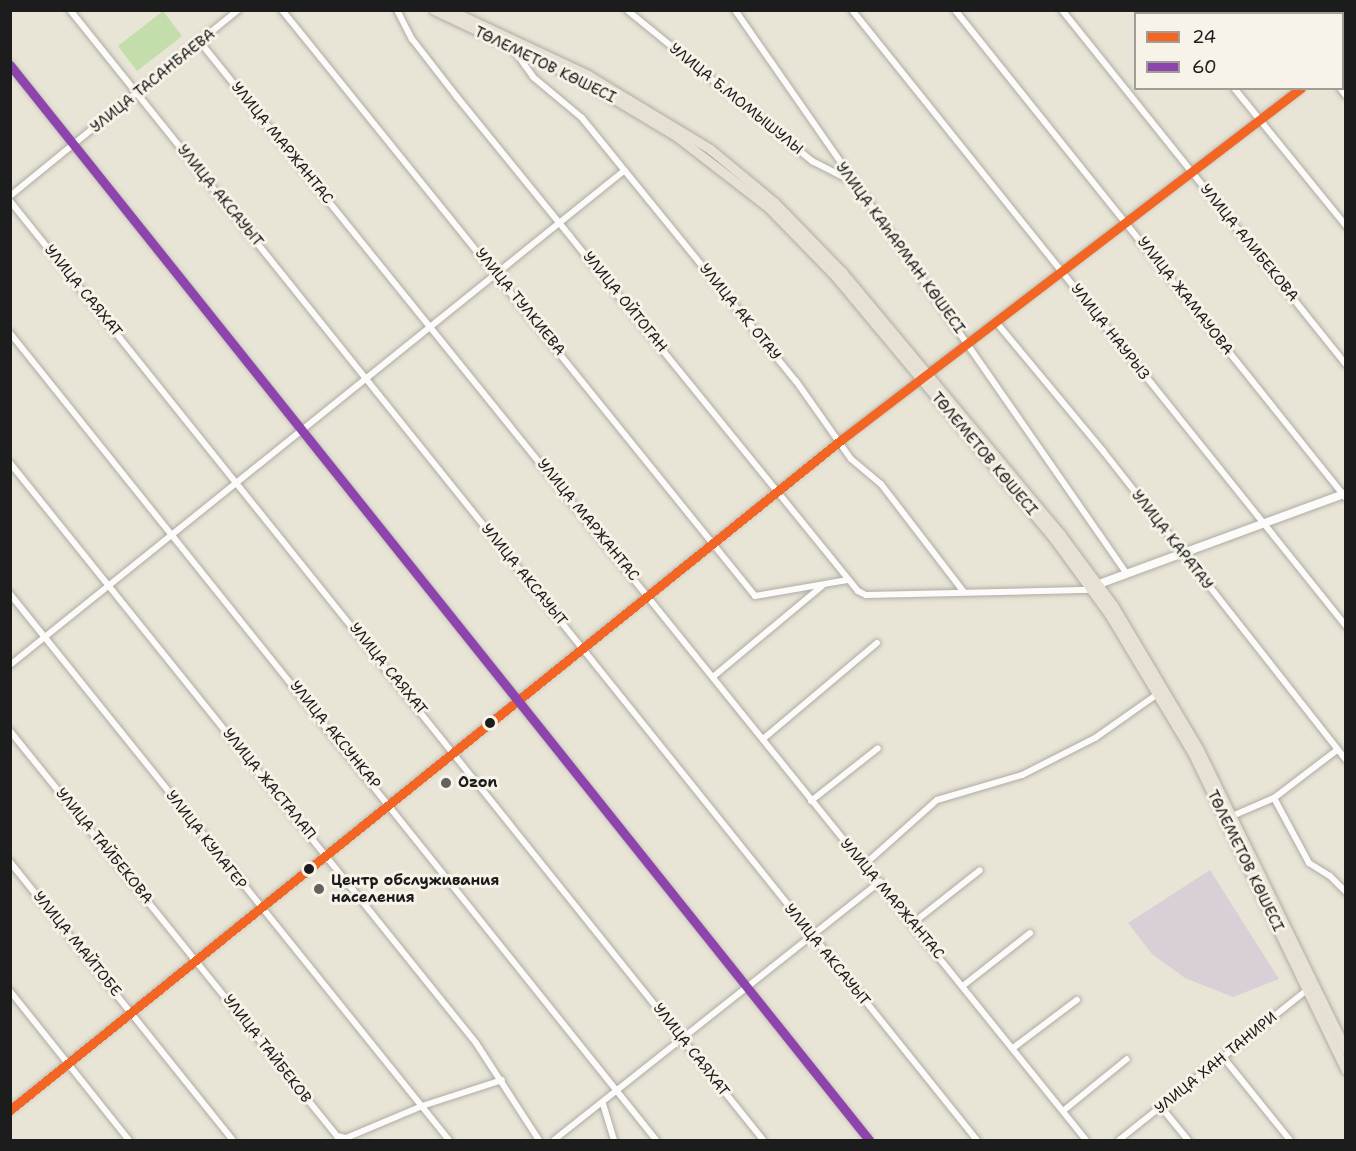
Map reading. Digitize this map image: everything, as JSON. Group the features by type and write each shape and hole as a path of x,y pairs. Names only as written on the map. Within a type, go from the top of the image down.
{"main road":[{"name":"ТӨЛЕМЕТОВ КӨШЕСІ","path":"434,10 513,44"},
{"name":"ТӨЛЕМЕТОВ КӨШЕСІ","path":"450,10 513,44 645,108 747,178 818,245 1096,587 1162,692 1232,816 1346,1070"},
{"name":"ТӨЛЕМЕТОВ КӨШЕСІ","path":"1162,692 1310,987 1346,1050"}],"street":[{"name":"УЛИЦА АКСАУЫТ","path":"70,10 977,1140"},
{"name":"УЛИЦА ТАСАНБАЕВА","path":"10,198 238,10"},
{"name":"УЛИЦА ТУЛКИЕВА","path":"282,10 496,272 755,596 823,586"},
{"name":"УЛИЦА ОЙТОГАН","path":"397,10 412,39 858,591 866,595 963,591"},
{"name":"УЛИЦА Б.МОМЫШУЛЫ","path":"627,10 812,161 850,180"},
{"name":"УЛИЦА КАҺАРМАН КӨШЕСІ","path":"735,10 850,180 969,343 1127,574"},
{"name":"УЛИЦА НАУРЫЗ","path":"852,10 1346,626"},
{"name":"УЛИЦА ЖАМАУОВА","path":"955,10 1344,495"},
{"name":"УЛИЦА АЛИБЕКОВА","path":"1062,10 1346,364"},
{"name":"УЛИЦА МАРЖАНТАС","path":"200,42 714,676 812,801 913,922 1086,1140"},
{"name":"УЛИЦА АК ОТАУ","path":"513,44 533,77 582,118 625,170 841,440 851,459 881,484 963,591"},
{"path":"10,65 869,1140"},
{"path":"1236,90 1346,226"},
{"path":"10,1110 70,1064 841,440 1298,90"},
{"path":"10,665 625,170"},
{"name":"УЛИЦА САЯХАТ","path":"10,198 763,1140"},
{"name":"УЛИЦА КАРАТАУ","path":"996,322 1346,760"},
{"name":"УЛИЦА АКСУНКАР","path":"10,333 174,532 656,1140"},
{"name":"УЛИЦА ЖАСТАЛАП","path":"10,463 326,855 502,1080 539,1140"},
{"path":"963,591 1096,587 1344,495"},
{"path":"714,676 823,586 848,580"},
{"name":"УЛИЦА КУЛАГЕР","path":"10,594 449,1140"},
{"path":"763,739 877,643"},
{"path":"864,865 937,800 1022,775 1095,738 1162,692"},
{"name":"УЛИЦА ТАЙБЕКОВА","path":"10,731 197,961"},
{"path":"812,801 878,748"},
{"path":"1232,816 1274,798 1337,750"},
{"path":"1274,798 1307,860 1346,892"},
{"name":"УЛИЦА МАЙТОБЕ","path":"10,862 233,1140"},
{"path":"913,922 980,870"},
{"path":"554,1140 603,1104 880,882"},
{"path":"964,986 1030,933"},
{"name":"УЛИЦА ТАЙБЕКОВ","path":"197,961 337,1136 346,1138 422,1106"},
{"name":"УЛИЦА ХАН ТАНИРИ","path":"1119,1140 1310,987"},
{"path":"10,991 129,1140"},
{"path":"1013,1048 1077,1000"},
{"path":"1224,1057 1290,1140"},
{"path":"1063,1111 1128,1059"},
{"path":"422,1106 502,1080"},
{"path":"603,1104 614,1140"},
{"path":"1161,1107 1188,1140"}],"shaded area":[{"path":"1210,870 1279,979 1233,997 1185,978 1152,954 1128,923"}],"green space":[{"path":"163,11 182,36 137,71 118,46"}],"transit line":[{"name":"60","path":"10,65 869,1140"},
{"name":"24","path":"10,1110 841,440 1298,90"}],"place":[{"name":"Ozon","path":"446,783"},
{"name":"Центр обслуживания населения","path":"319,889"}]}
